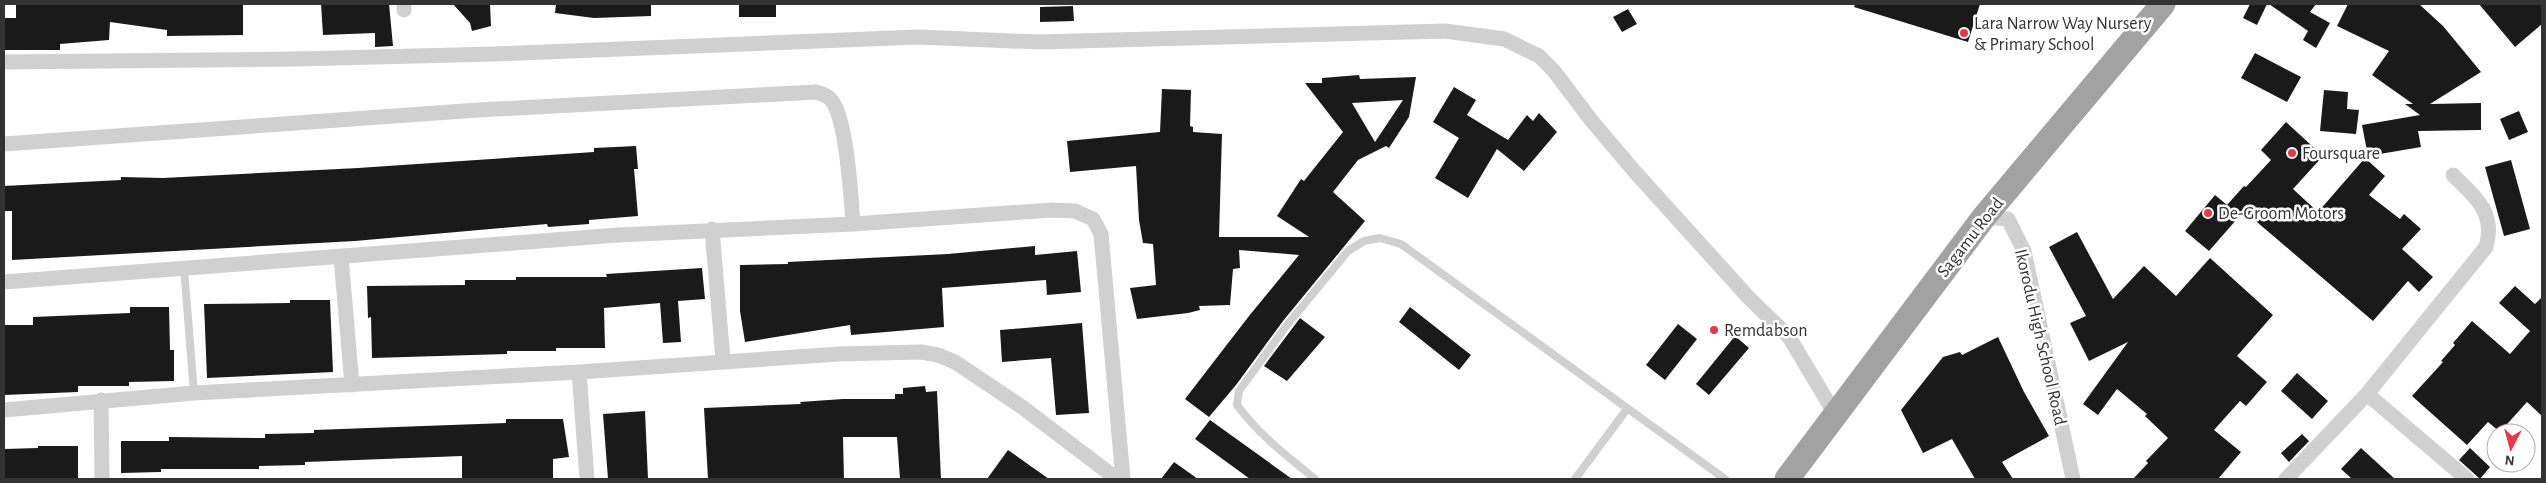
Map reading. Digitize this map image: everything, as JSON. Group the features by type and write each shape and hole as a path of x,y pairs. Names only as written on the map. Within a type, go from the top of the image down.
{"highway":[{"name":"Sagamu Road","path":"1788,479 1984,217 2163,4"}],"street":[{"path":"4,62 296,59 494,54 918,37 1039,42 1445,31 1504,39 1538,56 1554,71 1591,120 1655,194 1749,298 1789,337 1835,414"},
{"path":"4,144 478,110 816,92 826,95 833,102 836,112 849,171 853,224"},
{"path":"2286,479 2367,394 2486,247 2490,233 2489,221 2479,202 2452,174"},
{"path":"4,282 184,267 712,229 853,224 1052,210 1076,211 1093,219 1100,234 1123,479"},
{"name":"Ikorodu High School Road","path":"1984,217 2008,219 2024,251 2073,479"},
{"path":"712,229 723,360"},
{"path":"340,257 352,385"},
{"path":"4,410 194,393 579,372 723,360 921,352 938,355 955,362 1022,407 1117,479"},
{"path":"579,372 587,479"},
{"path":"2367,394 2467,479"},
{"path":"101,400 102,479"}],"lane":[{"path":"1315,479 1266,439 1248,420 1237,405 1240,391 1287,325 1348,251 1364,241 1380,238 1401,244 1626,409 1726,479"},
{"path":"184,267 194,393"},
{"path":"1575,479 1626,409"}],"building":[{"path":"16,4 243,4 243,35 167,36 167,30 110,22 109,40 60,44 60,50 4,50 4,18 16,18"},
{"path":"321,4 389,4 393,46 375,47 375,33 323,35"},
{"path":"453,4 490,4 491,26 472,31 470,23"},
{"path":"556,4 651,4 651,16 594,18 555,13"},
{"path":"739,4 776,4 776,17 739,17"},
{"path":"1855,4 1980,4 1968,42 1854,7"},
{"path":"2250,4 2267,4 2257,25 2243,18"},
{"path":"2269,4 2316,4 2310,12 2330,23 2316,48 2303,40 2308,31"},
{"path":"2348,4 2419,4 2443,26 2481,72 2430,104 2481,103 2481,130 2418,131 2421,147 2368,156 2362,125 2420,115 2405,104 2413,104 2372,75 2389,51 2337,26"},
{"path":"2479,4 2542,4 2542,24 2515,47"},
{"path":"1073,6 1074,21 1040,22 1040,7"},
{"path":"1628,9 1637,24 1622,32 1613,17"},
{"path":"2255,53 2301,77 2287,102 2241,78"},
{"path":"1359,75 1360,79 1416,77 1409,117 1389,148 1386,146 1358,160 1333,192 1365,221 1283,321 1236,385 1209,417 1185,399 1299,255 1239,250 1240,268 1233,269 1230,305 1199,306 1200,310 1188,313 1137,319 1130,288 1156,285 1153,244 1143,243 1139,220 1136,166 1070,172 1067,141 1160,132 1162,89 1191,90 1190,126 1193,127 1193,132 1222,134 1219,237 1309,237 1277,216 1301,179 1304,181 1343,132 1305,83 1322,83 1322,78","holes":["1403,100 1375,142 1352,103"]},
{"path":"1454,87 1476,100 1467,115 1508,140 1527,115 1533,121 1539,113 1557,132 1524,171 1497,149 1468,198 1435,178 1459,138 1433,122"},
{"path":"2324,90 2348,92 2347,109 2359,110 2356,134 2320,131"},
{"path":"2519,111 2528,132 2509,140 2500,119"},
{"path":"2286,122 2323,156 2293,189 2318,212 2365,158 2385,176 2369,195 2400,219 2404,214 2421,229 2402,249 2433,277 2419,292 2408,281 2373,321 2244,211 2209,251 2185,231 2215,195 2227,205 2244,186 2246,187 2271,160 2261,150"},
{"path":"636,146 638,169 634,169 638,216 589,220 589,224 548,227 547,224 355,241 12,260 12,211 4,211 4,186 121,180 121,177 163,178 358,168 594,152 594,148"},
{"path":"2511,160 2530,229 2504,236 2485,167"},
{"path":"2077,232 2113,299 2144,266 2176,296 2210,258 2273,315 2237,356 2267,382 2246,406 2240,401 2214,430 2241,452 2218,479 2133,479 2148,463 2146,461 2168,438 2145,416 2147,414 2117,389 2098,415 2083,404 2128,342 2089,361 2070,323 2086,316 2049,247"},
{"path":"1035,246 1035,255 1077,251 1081,292 1047,295 1046,280 942,288 944,327 851,335 850,325 745,342 740,311 740,265 788,264 788,262 948,254"},
{"path":"702,268 705,299 678,301 681,342 663,343 660,303 604,308 605,348 556,348 556,351 507,351 507,354 372,358 371,317 368,318 367,286 465,285 465,280 516,280 516,277 607,277 606,274"},
{"path":"2515,286 2535,304 2542,297 2542,416 2527,402 2508,423 2486,423 2467,445 2412,396 2443,362 2441,361 2455,345 2453,343 2472,321 2510,354 2530,331 2499,303"},
{"path":"290,300 330,300 333,372 207,378 204,304 290,303"},
{"path":"130,307 169,307 170,350 174,350 174,381 129,382 129,386 78,386 78,392 4,395 4,325 33,325 33,317 130,313"},
{"path":"1410,307 1471,355 1459,370 1399,322"},
{"path":"1300,318 1325,337 1287,381 1264,366"},
{"path":"1082,323 1089,413 1056,415 1051,358 1002,362 1000,330"},
{"path":"1678,324 1697,339 1665,380 1646,365"},
{"path":"1735,336 1749,348 1709,395 1696,384"},
{"path":"1998,337 2024,392 2049,436 2002,462 2013,479 1975,479 1952,439 1923,453 1901,410 1943,357 1960,352 1962,355"},
{"path":"2297,373 2328,401 2312,419 2281,391"},
{"path":"925,386 926,392 937,391 941,479 900,479 897,437 843,437 844,479 708,479 704,408 801,404 800,402 843,399 895,399 895,394 903,394 903,388"},
{"path":"645,411 648,479 608,479 603,414"},
{"path":"506,419 563,419 569,457 553,459 553,479 462,479 462,456 305,462 305,465 259,466 259,469 161,469 161,472 121,473 121,441 169,441 169,437 265,438 265,434 314,433 314,430 506,423"},
{"path":"1210,420 1292,479 1250,479 1195,439"},
{"path":"2302,434 2309,441 2289,462 2281,453"},
{"path":"38,446 78,446 78,478 4,479 4,449 38,448"},
{"path":"2361,448 2395,479 2352,479 2341,469"},
{"path":"2470,448 2486,463 2486,472 2480,479 2459,460"},
{"path":"1008,450 1049,479 987,479"},
{"path":"1174,462 1198,479 1161,479"}],"place":[{"name":"Lara Narrow Way Nursery & Primary School","path":"1964,33"},
{"name":"Foursquare","path":"2292,153"},
{"name":"De-Groom Motors","path":"2208,213"},
{"name":"Remdabson","path":"1714,330"}]}
